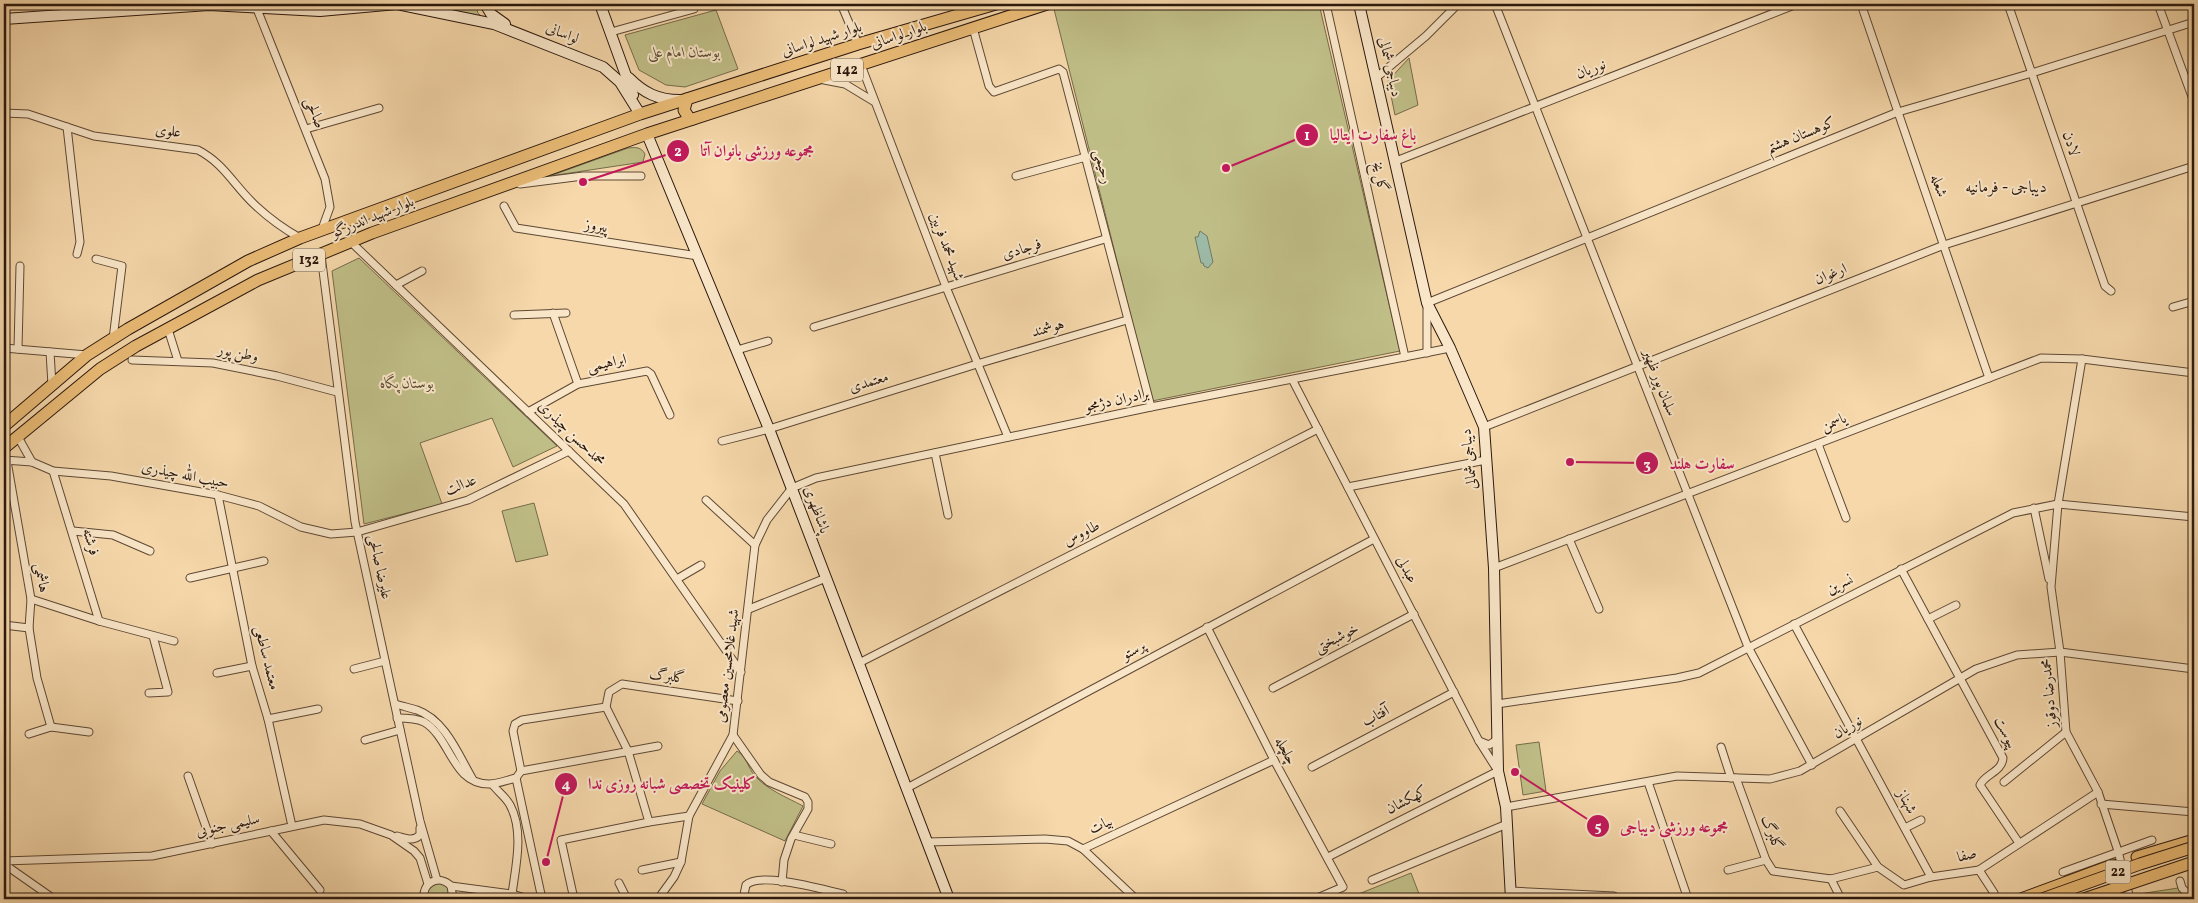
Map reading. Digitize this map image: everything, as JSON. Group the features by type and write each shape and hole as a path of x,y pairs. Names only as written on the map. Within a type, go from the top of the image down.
{"main road":[{"name":"لواسانی","path":"4,20 209,4 257,9 398,4 494,24 603,67 620,82 640,114"},
{"path":"485,4 498,20 541,42"},
{"path":"600,4 647,134"},
{"name":"بلوار شهید لواسانی","path":"687,100 858,44 996,4"},
{"name":"بلوار لواسانی","path":"647,134 1047,4"},
{"name":"دیباجی شمالی","path":"1359,4 1427,303 1450,348 1484,428 1494,568 1498,771 1506,807 1511,895"},
{"path":"603,67 608,67 614,62 616,48"},
{"path":"626,75 639,89 651,95 668,100 687,100 684,110 689,118 693,119"},
{"name":"142","path":"640,114 687,100"},
{"name":"بلوار شهید اندرزگو","path":"4,426 87,356 248,261 322,229 640,114"},
{"name":"بلوار شهید اندرزگو","path":"4,448 100,369 258,280 372,233 647,134"},
{"name":"پاشاظهری","path":"647,134 770,429 949,899"},
{"path":"430,190 438,192 442,196 442,203 436,210"},
{"path":"2021,899 2137,857 2194,840"},
{"name":"22","path":"2042,899 2194,847"},
{"path":"2091,899 2194,863"},
{"name":"22","path":"2084,899 2194,863"}],"street":[{"path":"841,4 858,44"},
{"name":"گل یخ","path":"1326,4 1405,357"},
{"path":"1377,77 1426,36 1458,4"},
{"name":"سلمان پور ظهیر","path":"1495,4 1748,647 1812,764"},
{"name":"نوریان","path":"1396,161 1797,4"},
{"name":"شعله","path":"1861,4 1989,378"},
{"name":"لادن","path":"2008,4 2105,286 2111,290"},
{"path":"2158,4 2194,102"},
{"name":"صالحی","path":"257,9 325,179 330,207 322,229"},
{"path":"610,32 694,9"},
{"name":"کوهستان هشتم","path":"1427,303 1898,112 2032,73 2194,22"},
{"name":"رحیمی","path":"973,28 989,86 994,92 1059,68 1063,72 1151,407"},
{"name":"شهید محمد فربین","path":"861,65 946,287 1008,437"},
{"path":"819,79 845,84 864,94 874,102"},
{"path":"306,129 379,108"},
{"name":"علوی","path":"4,113 28,114 94,136 198,150 224,168 255,205 300,238"},
{"path":"67,127 80,242 78,254"},
{"path":"1016,176 1086,157"},
{"name":"ارغوان","path":"1484,428 1944,246 2194,166"},
{"path":"505,185 583,176 641,176"},
{"name":"پیروز","path":"504,206 516,228 698,256"},
{"name":"فرجادی","path":"814,327 1106,239"},
{"name":"محمدحسن چیذری","path":"352,242 624,504 742,672"},
{"name":"علیرضا صالحی","path":"321,255 337,392 358,532 420,822 437,880"},
{"path":"96,259 122,266 113,339"},
{"path":"18,349 20,266"},
{"path":"396,285 422,271"},
{"path":"2173,307 2194,301"},
{"path":"1427,303 1427,353"},
{"path":"553,313 578,384"},
{"path":"514,315 566,313"},
{"name":"هوشمند","path":"977,364 1128,320"},
{"path":"168,329 178,361"},
{"path":"737,350 768,341"},
{"path":"4,348 87,356"},
{"name":"برادران دژمجو","path":"792,488 816,478 1008,437 1450,348"},
{"path":"50,352 52,385"},
{"name":"یاسمن","path":"1494,568 2041,358 2082,359 2194,373"},
{"name":"محمدرضا دوقوز","path":"2082,359 2058,504 2051,587 2060,652 2066,732 2098,792 2118,851 2130,899"},
{"name":"وطن پور","path":"132,360 213,363 277,376 337,392"},
{"name":"معتمدی","path":"722,441 770,429 977,364"},
{"name":"ابراهیمی","path":"528,412 578,384 648,371 670,416"},
{"name":"عبدلی","path":"1293,381 1479,741 1498,771"},
{"name":"طاووس","path":"859,663 1318,429"},
{"path":"18,437 32,462"},
{"path":"1818,444 1846,518"},
{"name":"عدالت","path":"358,532 468,500 569,451"},
{"path":"935,453 948,515"},
{"name":"حبیب الله چیذری","path":"6,460 32,462 53,471 111,476 218,495 259,506 301,527 331,534 358,532"},
{"name":"هاشمی","path":"6,460 31,599 30,628 37,678 51,728"},
{"path":"1348,487 1486,460"},
{"name":"فرشته","path":"53,471 73,531 99,621"},
{"name":"شهید غلامحسین معصومی","path":"659,899 674,877 681,862 689,816 733,735 742,672 755,546 767,520 792,488"},
{"name":"معتمد ساطعی","path":"218,495 252,666 268,719 292,826"},
{"path":"706,500 755,546"},
{"name":"نسرین","path":"1497,704 1677,678 1699,673 2012,513 2058,504 2194,517"},
{"path":"2034,508 2051,587"},
{"path":"73,531 112,535 150,551"},
{"name":"پرستو","path":"907,788 1374,538"},
{"path":"1569,539 1599,609"},
{"path":"190,578 264,561"},
{"path":"676,579 701,565"},
{"path":"1901,569 1960,678"},
{"path":"749,609 826,578"},
{"path":"31,599 99,621 174,641"},
{"path":"1928,619 1956,605"},
{"name":"خوشبختی","path":"1273,688 1414,614"},
{"name":"شهناز","path":"1794,624 1931,877"},
{"path":"4,625 30,628"},
{"name":"چلچله","path":"1207,627 1274,760 1343,887 1315,899"},
{"path":"149,693 168,692 153,636"},
{"name":"نوریان","path":"1506,807 1677,776 1770,779 1800,771 1976,669 2017,655 2060,652 2194,669"},
{"path":"354,668 385,661"},
{"path":"217,673 252,666"},
{"name":"پیوست","path":"1960,678 2004,761 1997,770 1982,782 1981,788 2019,843"},
{"name":"گلبرگ","path":"606,707 609,692 622,684 738,701"},
{"name":"آفتاب","path":"1312,767 1454,692"},
{"path":"395,704 418,710 435,721 442,728 473,781"},
{"path":"521,771 514,732 515,724 522,720 606,707 628,751 649,822"},
{"path":"268,719 318,709"},
{"path":"398,718 419,720 435,731 462,774 473,781 492,784 516,778 521,771 658,746"},
{"path":"29,734 51,728 89,732"},
{"path":"365,740 400,730"},
{"path":"2004,782 2066,732"},
{"path":"733,735 761,775 769,782 805,797 808,802 808,809 794,835 784,860 782,882"},
{"path":"1479,741 1489,745 1498,739"},
{"name":"گلبرگ","path":"1721,747 1766,860 1773,871 1831,879"},
{"name":"بیات","path":"927,842 1045,839 1068,841 1083,849 1274,760"},
{"name":"کهکشان","path":"1328,857 1498,771"},
{"path":"188,776 212,844"},
{"path":"516,778 542,899"},
{"path":"1648,782 1688,899"},
{"path":"492,784 510,804 518,829 517,860 512,894"},
{"name":"صفا","path":"1878,867 1904,886 1931,877 1979,870 2098,792"},
{"path":"2101,804 2194,812"},
{"path":"1840,811 1878,867 1831,879 1840,899"},
{"path":"574,899 561,840 689,816"},
{"name":"سلیمی جنوبی","path":"4,863 152,856 324,820 360,824 391,835 414,851 420,858 428,884"},
{"path":"1904,828 1921,820"},
{"path":"391,835 411,839 417,838 420,835 420,822"},
{"path":"1372,880 1507,824"},
{"path":"271,831 320,890"},
{"path":"794,835 831,844"},
{"path":"2063,872 2152,840"},
{"path":"1083,849 1136,899"},
{"path":"1728,870 1766,860"},
{"path":"642,870 681,862"},
{"path":"4,863 54,899"},
{"path":"1979,870 1994,893"},
{"path":"424,899 423,892 428,884 437,880 445,881 451,886 456,899"},
{"path":"744,899 746,885 754,880 782,882 843,894"},
{"path":"2180,881 2182,888 2193,899"},
{"path":"619,883 627,899"},
{"path":"451,886 512,894 529,899"},
{"path":"1511,895 1614,896"}],"green space":[{"path":"427,4 475,4 478,13 483,18 413,7"},
{"path":"1071,4 1319,4 1400,351 1152,401 1054,9"},
{"name":"بوستان امام علی","path":"716,10 738,69 685,87 666,85 639,70 625,35"},
{"path":"1409,58 1418,105 1395,115 1388,81"},
{"path":"628,148 642,150 645,154 643,162 550,176"},
{"name":"بوستان پگاه","path":"359,258 557,446 513,467 492,418 420,443 442,504 364,524 332,271"},
{"path":"534,503 548,555 516,562 502,511"},
{"path":"1539,742 1546,791 1523,795 1516,745"},
{"path":"737,751 743,756 760,781 777,793 803,806 785,841 702,804 720,771"},
{"path":"1411,873 1421,899 1346,899"},
{"path":"439,882 450,888 451,899 427,899 430,888"},
{"path":"2178,888 2191,899 2140,899 2139,894"}],"shaded area":[{"path":"1200,231 1207,236 1213,262 1208,268 1201,263 1195,237 1198,237"}],"place":[{"name":"باغ سفارت ایتالیا","path":"1226,168"},
{"name":"مجموعه ورزشی بانوان آتا","path":"583,182"},
{"name":"سفارت هلند","path":"1570,462"},
{"name":"مجموعه ورزشی دیباجی","path":"1515,772"},
{"name":"کلینیک تخصصی شبانه روزی ندا","path":"546,862"}],"district":[{"name":"دیباجی - فرمانیه","path":"2006,188"}]}
